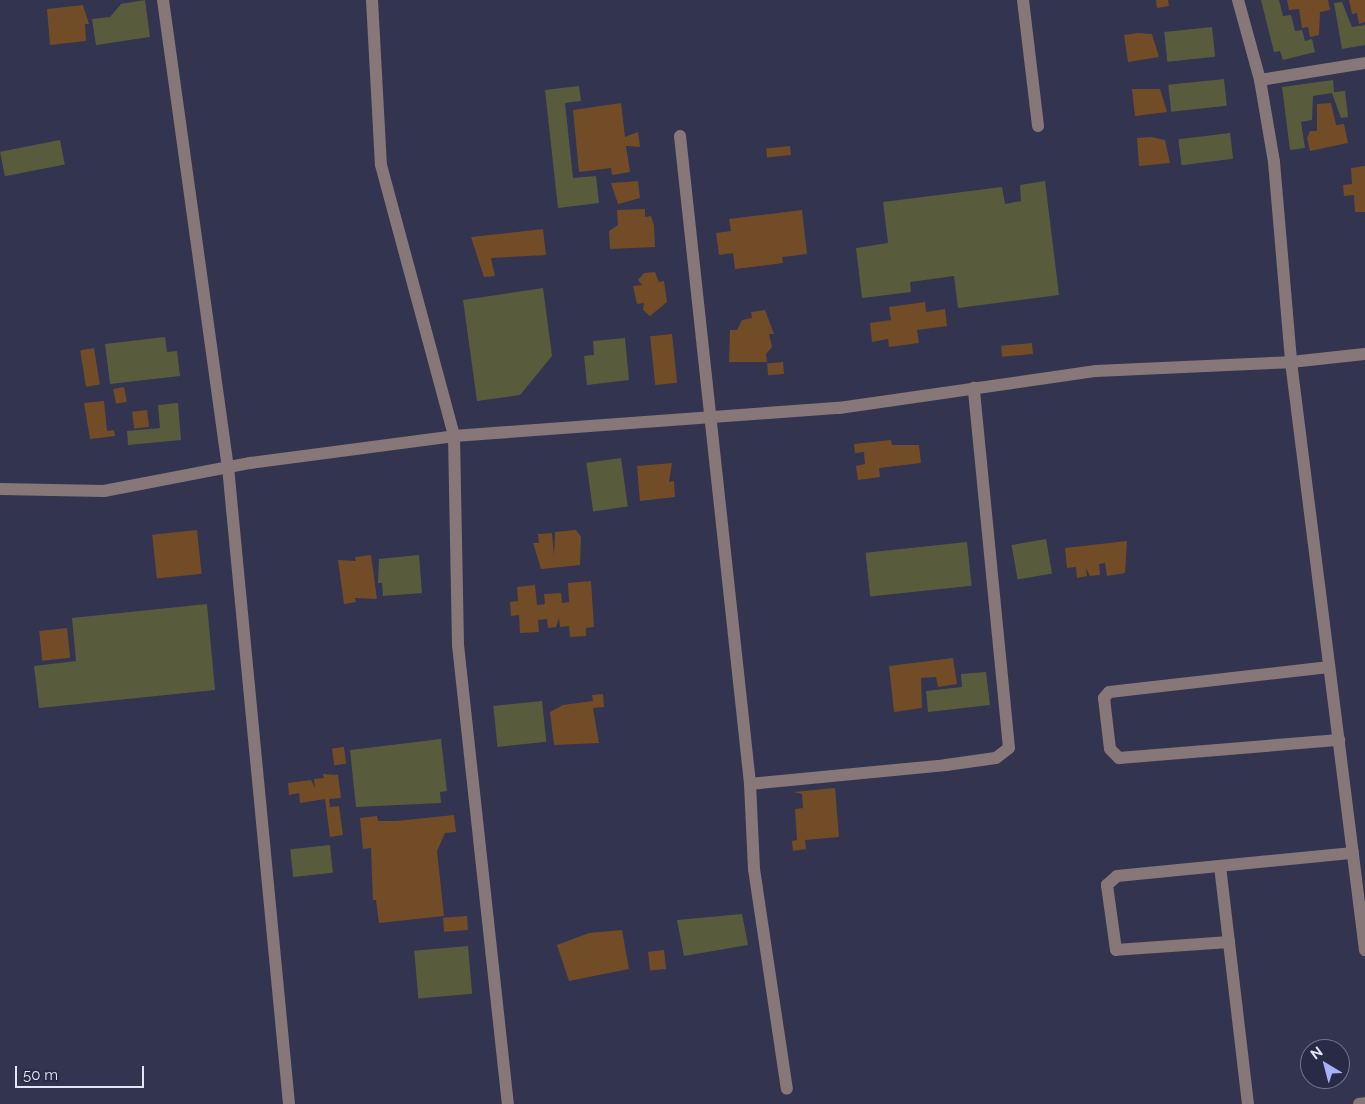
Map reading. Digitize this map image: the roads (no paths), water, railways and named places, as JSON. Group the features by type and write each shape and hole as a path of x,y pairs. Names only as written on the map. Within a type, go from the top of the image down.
{"street":[{"path":"163,0 228,467 288,1104"},
{"path":"372,0 381,165 454,436 458,645 508,1104"},
{"path":"1022,0 1038,126"},
{"path":"1238,0 1260,80 1274,162 1291,362 1365,950"},
{"path":"1260,80 1365,63"},
{"path":"680,136 750,784 754,870 786,1089"},
{"path":"0,489 104,491 228,467 454,436 839,408 1096,371 1291,362 1365,354"},
{"path":"750,784 946,765 996,758 1008,748 974,388"},
{"path":"1329,667 1109,692 1104,698 1110,749 1119,758 1339,740"},
{"path":"1229,942 1123,952 1112,942 1107,890 1111,880 1220,866 1353,853"},
{"path":"1220,866 1248,1104"},
{"path":"1359,1104 1365,1103"}]}
